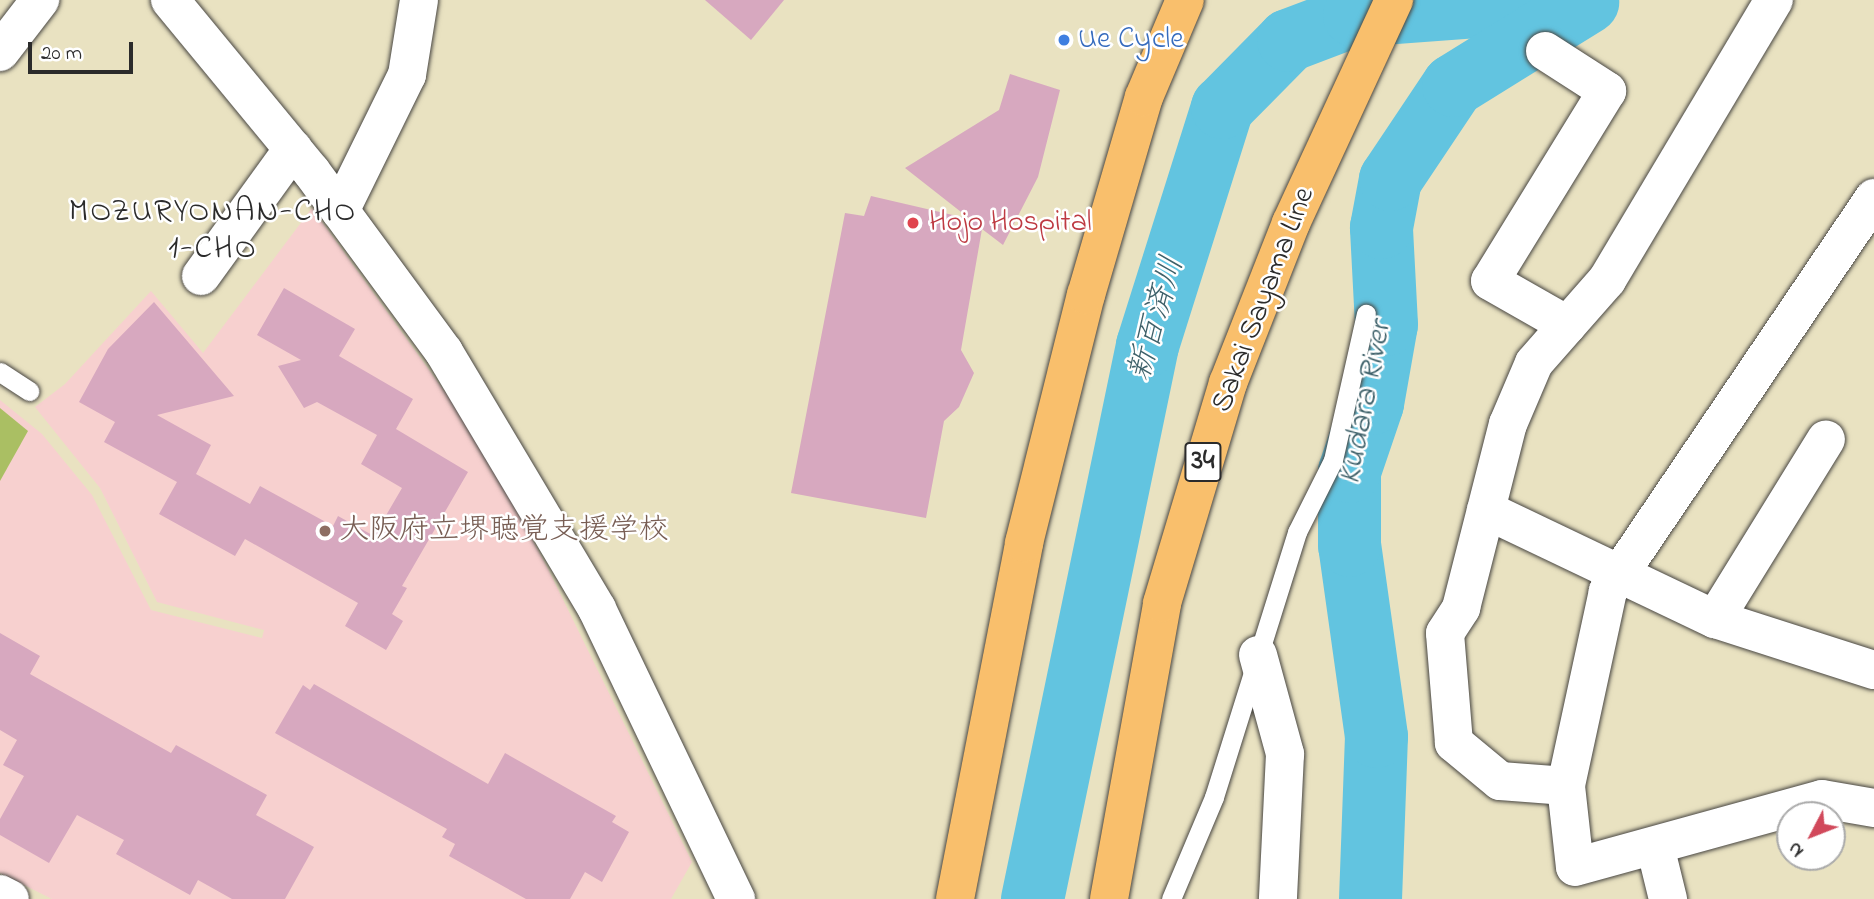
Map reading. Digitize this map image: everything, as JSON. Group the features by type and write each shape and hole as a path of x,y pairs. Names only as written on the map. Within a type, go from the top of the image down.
{"main road":[{"path":"955,899 1024,543 1086,295 1143,97 1185,0"},
{"name":"Sakai Sayama Line","path":"1110,899 1162,603 1185,521 1237,358 1370,48 1394,0"}],"street":[{"path":"4,37 40,0"},
{"path":"170,0 293,149 444,352 597,609 736,899"},
{"path":"340,211 407,75 419,0"},
{"path":"1566,786 1500,781 1454,743 1445,634 1461,608 1508,424 1534,363 1607,280 1774,0"},
{"path":"1545,51 1607,91 1490,281 1567,325"},
{"path":"201,276 293,149"},
{"path":"1874,198 1608,591 1566,786 1575,867 1822,799 1874,808"},
{"path":"1715,619 1826,439"},
{"path":"1486,510 1617,577 1715,619 1874,670"},
{"path":"1258,655 1285,754 1278,899"},
{"path":"1655,846 1668,899"},
{"path":"0,894 10,899"}],"lane":[{"path":"1171,899 1214,797 1297,532 1333,460 1366,314"},
{"path":"0,372 29,391"}],"shaded area":[{"name":"大阪府立堺聴覚支援学校","path":"312,208 474,432 547,567 692,862 671,899 52,899 0,873 0,400 42,434 92,495 151,610 262,638 264,630 157,602 100,488 35,407 65,384 151,291 203,353"}],"green space":[{"path":"0,408 28,431 0,481"}],"building":[{"path":"705,0 784,0 751,40"},
{"path":"1010,74 1060,90 1038,177 1003,245 982,229 961,350 974,373 959,407 944,421 926,518 791,493 845,213 864,216 871,196 970,219 905,168 999,110"},
{"path":"284,288 355,329 339,356 413,399 396,429 468,472 402,586 407,588 392,614 403,621 386,650 345,626 358,603 245,539 235,556 159,514 177,482 104,442 115,422 79,402 108,349 154,302 234,396 157,415 211,445 196,474 250,504 260,486 333,526 338,516 374,536 402,488 361,464 377,435 317,402 304,408 278,366 301,360 257,335"},
{"path":"0,633 40,656 30,674 171,753 176,745 267,795 256,815 314,847 285,899 232,899 198,880 190,895 116,854 124,840 77,815 49,863 0,835 0,819 24,776 3,765 17,740 0,730"},
{"path":"314,684 488,784 505,753 616,816 612,822 629,832 602,882 585,872 570,899 526,899 449,856 455,844 442,837 447,829 275,733 303,685 310,690"}],"waterway":[{"name":"新百済川","path":"1032,899 1147,345 1222,107 1288,40 1354,15 1560,0"},
{"name":"Kudara River","path":"1370,899 1376,736 1349,545 1349,471 1372,403 1386,324 1381,227 1390,179 1453,85 1587,2"}],"place":[{"name":"Ue Cycle","path":"1064,40"},
{"name":"Hojo Hospital","path":"913,223"},
{"name":"大阪府立堺聴覚支援学校","path":"325,531"}],"district":[{"name":"MOZURYONAN-CHO 1-CHO","path":"213,232"}]}
